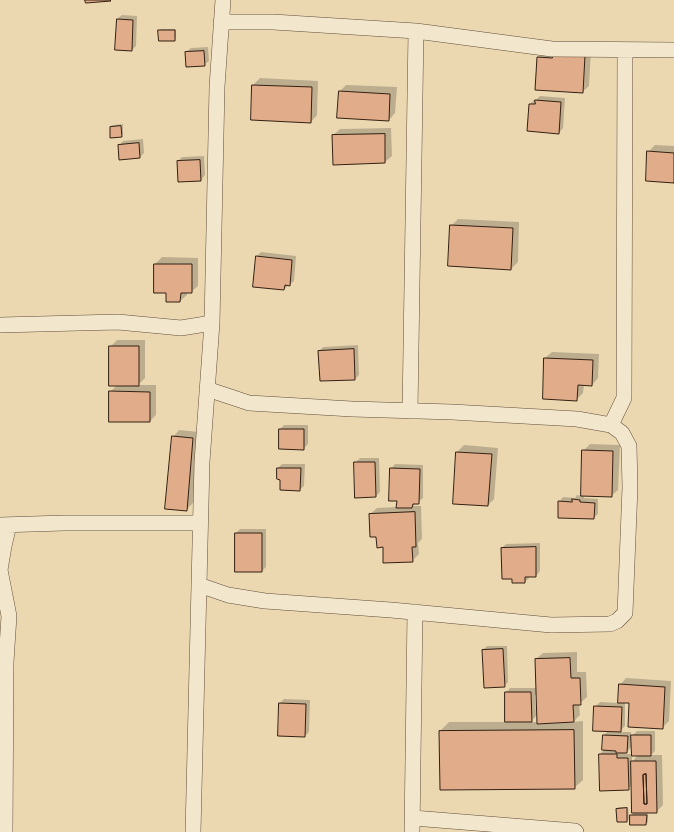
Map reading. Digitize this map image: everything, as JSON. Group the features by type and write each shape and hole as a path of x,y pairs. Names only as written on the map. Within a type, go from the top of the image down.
{"street":[{"path":"193,832 202,462 212,323 217,87 222,0"},
{"path":"221,22 273,22 416,31 552,49 674,50"},
{"path":"410,411 416,31"},
{"path":"611,425 624,398 625,50"},
{"path":"0,325 118,322 181,328 212,323"},
{"path":"199,585 228,595 264,601 415,612 551,625 610,624 617,622 625,613 630,480 629,446 622,433 611,425 577,419 248,403 207,388"},
{"path":"5,832 6,662 9,616 0,570 4,546 4,525 64,522 200,523"},
{"path":"415,612 413,825 567,830 576,832"}],"building":[{"path":"85,0 110,0 111,1 86,3"},
{"path":"117,19 133,20 132,51 115,50"},
{"path":"158,30 175,30 175,41 159,41"},
{"path":"204,51 205,66 186,67 185,52"},
{"path":"553,53 585,55 583,93 535,90 537,57 552,58"},
{"path":"252,85 312,87 311,123 251,120"},
{"path":"339,91 390,94 389,121 337,118"},
{"path":"535,100 561,102 559,134 527,131 529,104 535,104"},
{"path":"121,126 122,137 110,138 110,127"},
{"path":"385,134 385,163 333,165 332,135"},
{"path":"139,143 140,158 119,160 118,145"},
{"path":"647,151 674,153 674,183 646,181"},
{"path":"200,160 201,181 178,182 177,161"},
{"path":"450,225 513,228 511,270 448,266"},
{"path":"256,256 292,260 290,286 285,285 284,290 253,287"},
{"path":"154,264 192,264 192,293 181,293 180,302 166,302 166,293 154,293"},
{"path":"109,346 139,346 139,386 109,386"},
{"path":"354,349 355,380 320,381 318,351"},
{"path":"544,358 593,360 592,386 578,385 577,401 543,399"},
{"path":"109,391 150,392 150,422 109,422"},
{"path":"279,429 304,429 304,450 279,449"},
{"path":"172,436 193,438 187,511 165,509"},
{"path":"582,450 613,451 612,497 581,496"},
{"path":"456,452 492,454 488,506 453,504"},
{"path":"354,462 375,462 376,497 355,498"},
{"path":"277,468 301,468 300,491 280,490 280,480 277,479"},
{"path":"390,468 420,469 419,504 413,504 412,508 396,508 397,501 389,501"},
{"path":"572,499 580,500 580,502 595,503 594,519 558,518 558,501 572,502"},
{"path":"415,512 416,547 412,547 413,562 383,563 383,547 377,548 376,537 370,537 369,514"},
{"path":"235,533 262,533 262,572 235,572"},
{"path":"536,547 536,577 525,577 525,583 512,583 512,579 502,579 501,548"},
{"path":"503,649 505,687 484,688 482,650"},
{"path":"570,658 571,678 580,678 581,705 573,705 574,722 537,724 535,659"},
{"path":"619,684 665,687 663,729 628,727 629,703 618,703"},
{"path":"505,692 531,692 532,722 505,722"},
{"path":"279,703 306,704 305,737 278,736"},
{"path":"594,706 622,707 621,732 593,731"},
{"path":"574,730 575,789 440,790 439,731"},
{"path":"603,735 628,736 627,753 616,753 616,751 602,750"},
{"path":"631,735 651,735 651,756 632,756"},
{"path":"599,754 617,754 617,758 628,758 629,790 600,791"},
{"path":"631,761 656,761 657,813 632,813","holes":["646,774 647,804 644,804 643,775"]},
{"path":"646,774 647,804 644,804 643,775"},
{"path":"627,808 627,822 617,822 616,809"},
{"path":"630,815 647,815 646,825 630,825"}]}
